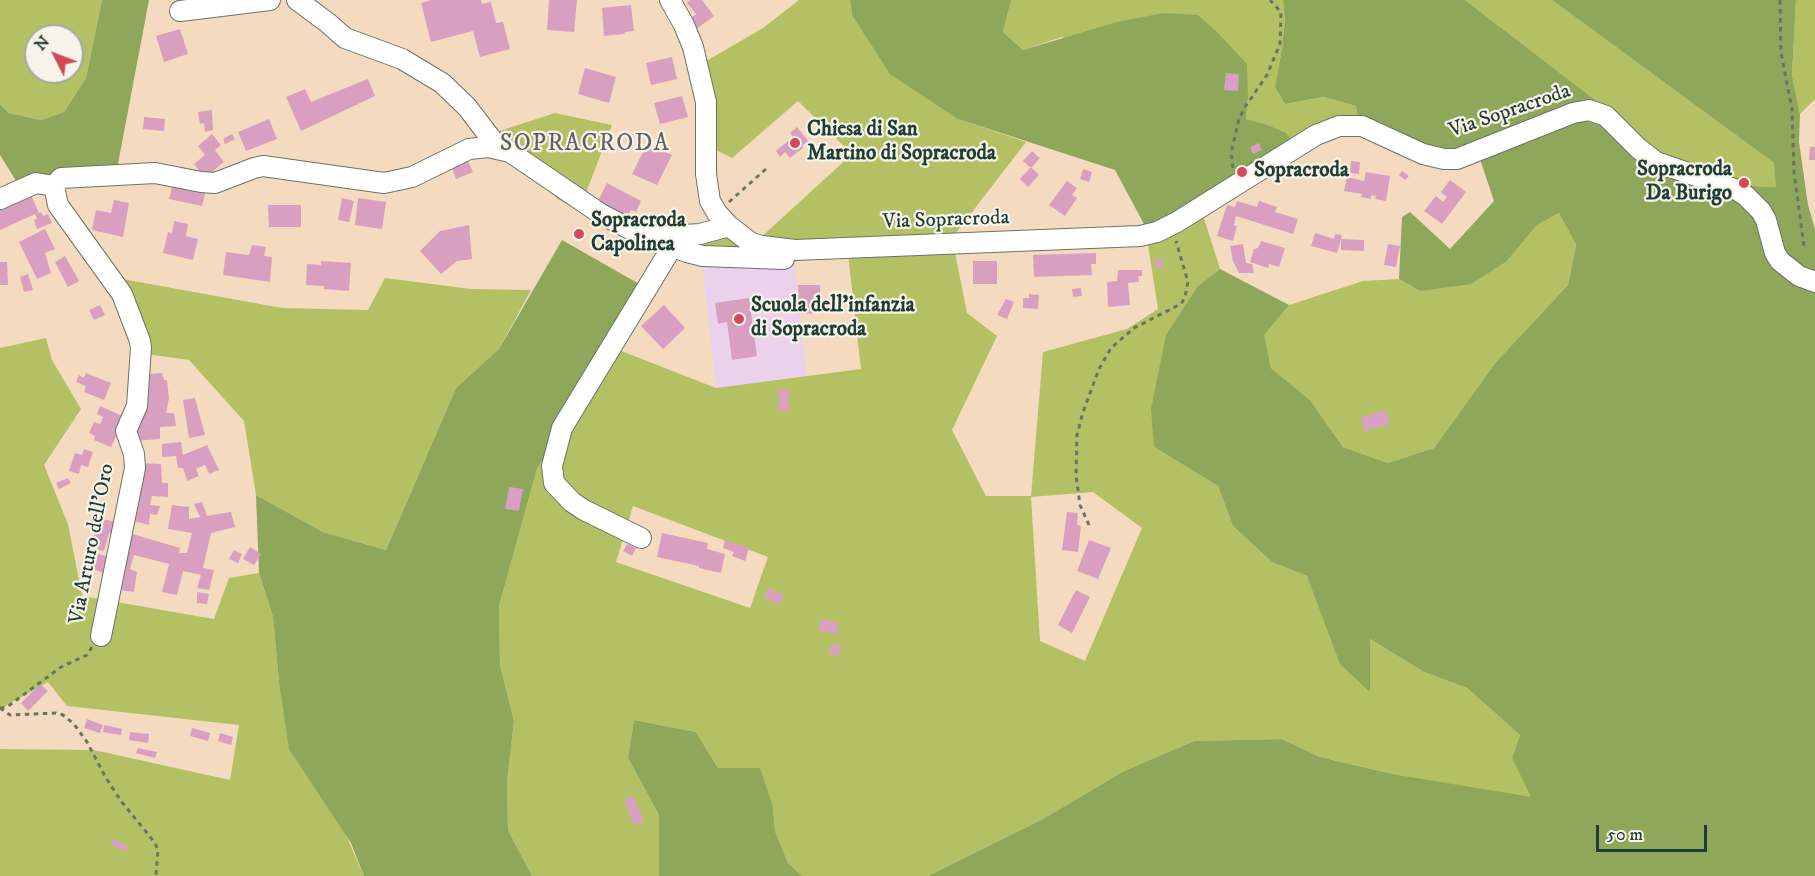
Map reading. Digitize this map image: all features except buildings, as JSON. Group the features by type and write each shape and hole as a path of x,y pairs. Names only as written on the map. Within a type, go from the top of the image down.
{"street":[{"path":"180,11 270,0"},
{"path":"297,0 345,38 402,59 442,83 467,107 499,149"},
{"path":"645,237 700,234 723,220 710,201 707,189 706,102 699,70 684,25 670,0"},
{"name":"Via Sopracroda","path":"723,220 751,243 795,250 1125,238 1149,234 1170,225 1317,135 1339,126 1362,126 1423,154 1444,159 1457,159 1573,113 1589,110 1598,112 1612,121 1638,148 1656,162 1737,190 1746,196 1761,211 1766,220 1775,253 1780,261 1799,276 1815,282"},
{"path":"0,199 36,183 54,186 57,181 66,176 155,172 215,183 263,166 384,183 412,177 469,149 488,147 520,158 601,214 645,237 672,247 703,255 774,260 784,259 795,250"},
{"name":"Via Arturo dell'Oro","path":"54,186 61,211 122,294 141,348 137,406 126,431 134,454 135,468 100,636"},
{"path":"641,538 572,502 554,483 552,466 562,428 672,247"}],"path":[{"path":"1241,182 1234,172 1232,163 1233,138 1245,107 1267,75 1280,44 1281,12 1270,0"},
{"path":"1780,0 1781,53 1792,109 1794,172 1804,246"},
{"path":"723,220 767,168"},
{"path":"1089,525 1080,505 1076,475 1077,435 1090,390 1111,348 1134,328 1181,304 1185,297 1188,282 1170,225"},
{"name":"Via Arturo dell'Oro","path":"0,708 7,707 61,667 87,655 100,636"},
{"name":"Via Arturo dell'Oro","path":"0,708 10,715 56,713 63,715 74,724 121,801 155,843 158,850 156,876"}],"shaded area":[{"path":"794,259 807,376 716,388 702,263"}],"green space":[{"path":"0,0 102,0 84,81 84,24 24,24 24,84 82,84 64,112 41,120 9,113 0,104"},
{"path":"102,0 149,0 117,169 18,184 0,155 0,104 9,113 41,120 64,112 86,78"},
{"path":"799,0 850,0 852,15 958,119 1026,142 952,238 967,313 997,336 952,430 986,496 1031,496 1043,352 1127,329 1158,309 1145,226 1203,215 1220,269 1198,286 1154,447 1218,486 1233,526 1272,562 1307,576 1324,618 1370,691 1370,639 1424,672 1467,688 1520,735 1512,758 1532,798 1393,774 1320,757 1282,739 1194,741 1124,771 1043,819 928,876 802,876 788,863 775,831 773,807 718,768 696,732 634,720 628,758 659,815 659,876 532,876 508,830 507,782 514,721 500,665 499,606 537,469 606,345 716,388 861,369 848,254 702,263 658,255 738,228 758,240 852,154 798,101 732,158 712,148 703,63 763,28","holes":["1093,492 1142,528 1085,661 1040,641 1031,497","633,506 768,557 750,608 616,562"]},
{"path":"850,0 1011,0 1003,32 1023,50 1117,22 1164,13 1198,15 1247,64 1246,119 1286,133 1301,151 1203,215 1145,226 1115,170 958,119 890,74 852,15"},
{"path":"1011,0 1283,0 1285,20 1275,87 1285,104 1324,97 1356,106 1360,132 1316,142 1301,151 1265,124 1246,119 1248,98 1062,37 1023,50 1003,32"},
{"path":"1283,0 1465,0 1633,129 1659,154 1753,186 1776,187 1774,163 1552,0 1796,0 1792,75 1800,114 1799,142 1808,205 1815,229 1815,876 928,876 1043,819 1124,771 1194,741 1282,739 1320,757 1393,774 1531,797 1512,758 1520,735 1467,688 1424,672 1370,639 1370,692 1340,664 1307,576 1272,562 1233,526 1218,486 1154,447 1151,409 1166,335 1198,286 1220,269 1289,305 1264,335 1271,368 1310,400 1343,447 1388,463 1434,448 1496,362 1568,285 1576,245 1559,213 1537,225 1507,261 1471,284 1420,291 1399,279 1402,217 1410,212 1450,249 1494,201 1479,156 1360,132 1356,106 1324,97 1285,104 1275,87 1285,20"},
{"path":"1465,0 1552,0 1774,163 1777,187 1753,186 1659,154 1633,129"},
{"path":"1796,0 1815,0 1815,99 1800,114 1792,75"},
{"path":"555,113 612,125 579,211 558,199 481,137"},
{"path":"1559,213 1576,245 1568,285 1496,362 1434,448 1388,463 1343,447 1310,400 1271,368 1263,335 1289,305 1363,281 1399,279 1420,291 1507,261 1537,225"},
{"path":"562,240 641,285 537,469 499,606 500,665 514,721 507,782 508,830 532,876 364,876 351,843 289,749 279,682 273,617 259,573 256,495 323,532 386,550 456,388 499,349"},
{"path":"117,278 282,308 368,310 385,278 471,289 531,290 499,349 456,388 386,550 323,532 256,495 244,421 189,360 146,354"},
{"path":"46,338 52,360 81,409 44,465 68,524 82,596 214,619 229,578 259,573 273,617 279,682 364,876 0,876 0,749 94,750 230,780 239,725 67,706 48,682 0,709 0,348"},
{"path":"634,720 696,732 718,768 760,768 773,807 775,831 788,863 802,876 659,876 659,815 628,758"}],"place":[{"name":"Chiesa di San Martino di Sopracroda","path":"795,143"},
{"name":"Sopracroda","path":"1242,172"},
{"name":"Sopracroda Da Burigo","path":"1744,183"},
{"name":"Sopracroda Capolinea","path":"579,234"},
{"name":"Scuola dell'infanzia di Sopracroda","path":"739,319"}],"district":[{"name":"SOPRACRODA","path":"585,145"}]}
